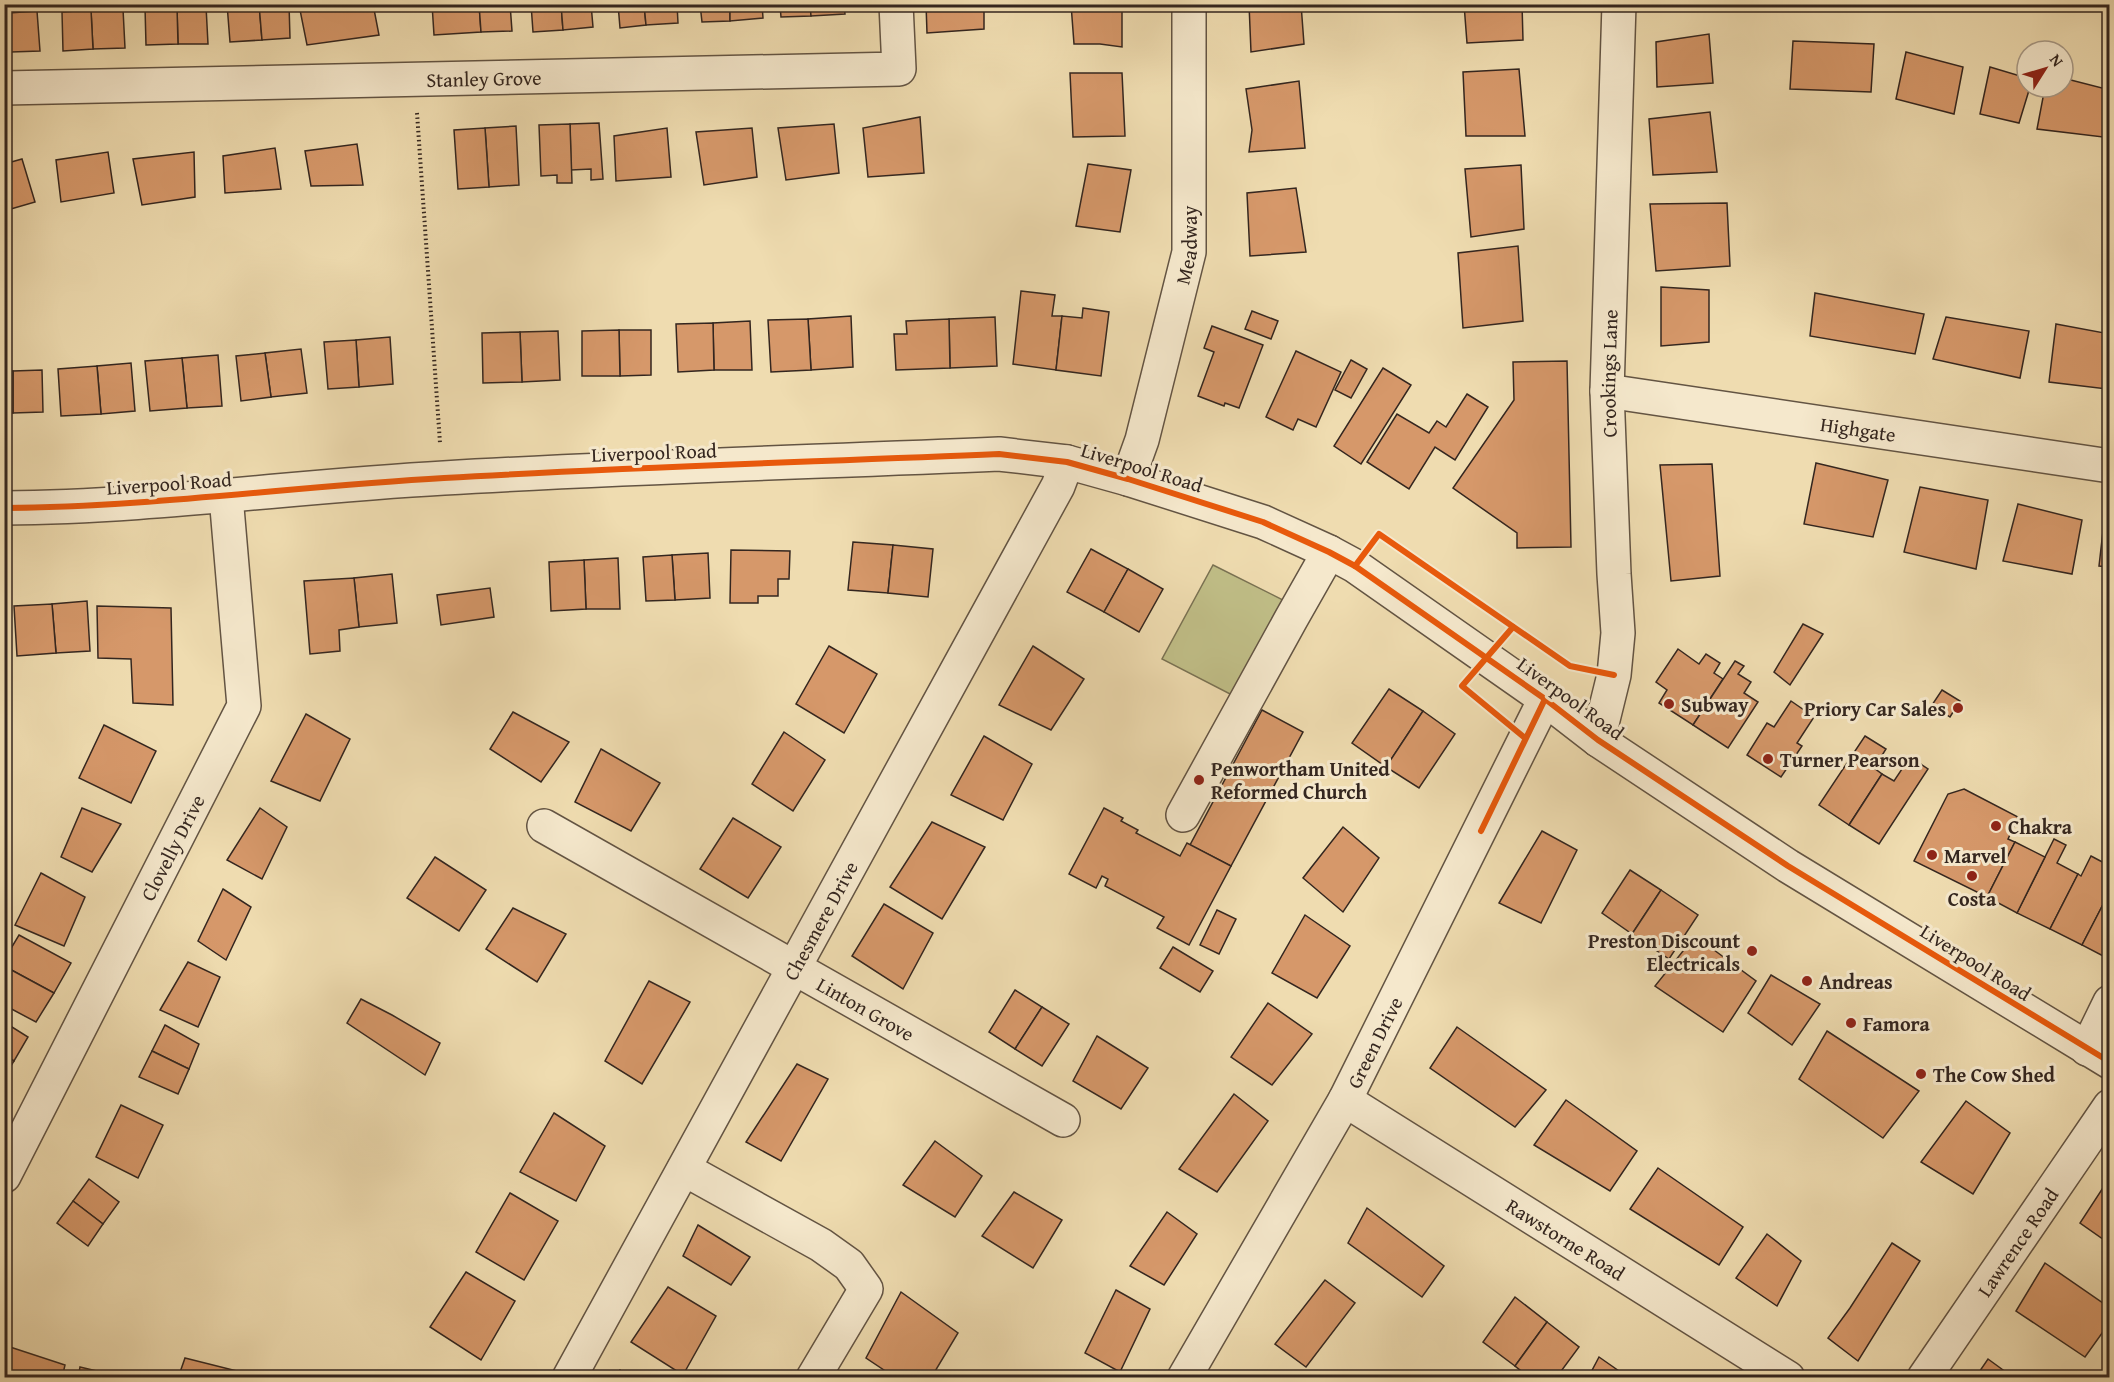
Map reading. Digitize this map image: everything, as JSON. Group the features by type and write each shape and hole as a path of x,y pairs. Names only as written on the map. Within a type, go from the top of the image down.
{"street":[{"name":"Stanley Grove","path":"4,88 899,69 896,4"},
{"name":"Meadway","path":"1128,479 1142,440 1189,252 1189,4"},
{"name":"Crookings Lane","path":"1598,740 1614,675 1618,633 1607,391 1619,4"},
{"name":"Highgate","path":"1607,391 2109,466"},
{"name":"Liverpool Road","path":"4,508 54,508 443,478 999,454 1067,462 1263,522 1355,566 1545,699 1598,740 1788,866 2098,1056"},
{"name":"Chesmere Drive","path":"569,1377 1058,486 1067,462"},
{"name":"Clovelly Drive","path":"4,1176 244,706 226,496"},
{"path":"1183,815 1329,552"},
{"name":"Green Drive","path":"1184,1377 1345,1100 1545,699"},
{"name":"Linton Grove","path":"544,826 1063,1120"},
{"path":"2098,1056 2109,1002"},
{"name":"Rawstorne Road","path":"1345,1100 1788,1377"},
{"name":"Lawrence Road","path":"1924,1377 2109,1106"},
{"path":"684,1169 821,1245 849,1265 866,1289 813,1377"}],"path":[{"path":"415,79 443,478"}],"shaded area":[{"path":"1213,565 1283,600 1232,695 1162,659"}],"building":[{"path":"227,4 259,4 262,40 230,42"},
{"path":"259,4 289,4 290,38 262,40"},
{"path":"346,4 373,4 379,35 307,45 300,10"},
{"path":"432,4 479,4 481,32 434,35"},
{"path":"479,4 510,4 512,31 481,32"},
{"path":"531,4 561,4 563,30 533,32"},
{"path":"561,4 591,4 593,27 563,30"},
{"path":"618,4 644,4 646,25 620,28"},
{"path":"644,4 677,4 678,23 646,25"},
{"path":"700,4 730,4 730,21 702,22"},
{"path":"730,4 762,4 763,18 730,21"},
{"path":"778,4 810,4 811,16 781,17"},
{"path":"810,4 844,4 845,14 811,16"},
{"path":"926,4 984,4 984,29 927,33"},
{"path":"1071,4 1122,4 1122,47 1074,44"},
{"path":"1249,4 1301,4 1304,44 1251,52"},
{"path":"1464,4 1522,4 1523,40 1467,43"},
{"path":"206,6 208,44 178,44 177,7"},
{"path":"145,7 177,7 178,44 146,45"},
{"path":"123,9 125,48 93,49 91,10"},
{"path":"91,10 93,49 63,51 62,12"},
{"path":"37,11 40,51 11,52 9,13"},
{"path":"4,13 9,13 11,52 4,52"},
{"path":"1709,34 1713,83 1657,87 1656,42"},
{"path":"1793,41 1874,44 1871,92 1790,89"},
{"path":"1906,52 1963,67 1954,114 1896,99"},
{"path":"1990,67 2015,74 2015,99 2026,99 2019,123 1980,114"},
{"path":"1519,69 1525,136 1466,136 1463,72"},
{"path":"1070,73 1122,73 1125,136 1073,137"},
{"path":"1299,81 1305,148 1249,152 1252,130 1246,89"},
{"path":"2075,81 2110,90 2110,104 2103,137 2037,129 2043,99 2075,99"},
{"path":"1710,112 1717,172 1653,175 1649,119"},
{"path":"920,117 924,173 868,177 863,128"},
{"path":"599,123 603,179 591,180 591,169 571,170 570,124"},
{"path":"570,124 572,183 557,183 557,175 541,176 539,125"},
{"path":"834,124 839,173 786,180 778,128"},
{"path":"516,126 519,185 489,187 485,128"},
{"path":"485,128 489,187 458,189 454,130"},
{"path":"667,128 671,177 616,181 614,136"},
{"path":"752,128 757,177 704,185 696,132"},
{"path":"357,144 363,185 311,186 305,151"},
{"path":"275,148 281,189 225,193 223,156"},
{"path":"108,152 114,193 61,202 56,160"},
{"path":"194,152 195,197 142,205 133,159"},
{"path":"22,159 35,202 4,211 4,164"},
{"path":"1088,164 1131,170 1120,232 1076,226"},
{"path":"1521,165 1524,229 1471,237 1465,169"},
{"path":"1296,188 1306,252 1250,256 1247,193"},
{"path":"1727,203 1730,266 1656,271 1650,204"},
{"path":"1518,246 1523,321 1463,328 1458,253"},
{"path":"1661,287 1709,290 1709,342 1661,346"},
{"path":"1021,291 1055,295 1052,316 1062,316 1056,370 1013,364"},
{"path":"1815,293 1924,314 1915,354 1810,336"},
{"path":"1083,308 1109,312 1101,376 1056,370 1062,316 1082,318"},
{"path":"1252,311 1278,321 1271,339 1245,329"},
{"path":"851,316 853,367 811,370 808,319"},
{"path":"995,317 997,366 950,368 949,319"},
{"path":"1946,317 2029,331 2020,378 1933,359"},
{"path":"808,319 811,370 771,372 768,320"},
{"path":"949,319 950,368 896,370 894,334 907,334 906,321"},
{"path":"750,321 752,370 714,370 713,323"},
{"path":"713,323 714,370 678,372 676,324"},
{"path":"2056,324 2110,334 2110,377 2107,389 2049,382"},
{"path":"1212,326 1263,345 1239,408 1225,403 1224,406 1198,396 1214,352 1204,348"},
{"path":"619,330 651,330 651,375 620,376"},
{"path":"619,330 620,376 582,376 582,331"},
{"path":"558,331 560,380 522,382 520,332"},
{"path":"520,332 522,382 483,383 482,333"},
{"path":"390,337 393,384 359,387 356,340"},
{"path":"356,340 359,387 328,389 324,342"},
{"path":"301,349 307,393 271,397 265,353"},
{"path":"1296,351 1341,372 1316,427 1298,419 1293,430 1266,417"},
{"path":"265,353 271,397 241,401 236,356"},
{"path":"218,355 222,406 187,408 182,358"},
{"path":"182,358 187,408 150,411 145,361"},
{"path":"1351,360 1367,369 1351,398 1335,390"},
{"path":"1567,361 1571,547 1517,548 1517,533 1453,488 1514,400 1513,362"},
{"path":"131,363 135,411 101,414 97,366"},
{"path":"97,366 101,414 61,416 58,369"},
{"path":"1383,368 1411,385 1361,464 1334,446"},
{"path":"42,370 43,412 13,413 13,371"},
{"path":"4,371 13,371 13,413 4,412"},
{"path":"1467,394 1488,407 1455,460 1435,447 1409,489 1367,462 1397,414 1429,433 1437,421 1446,427"},
{"path":"1816,463 1888,480 1873,537 1804,524"},
{"path":"1712,464 1720,576 1671,581 1660,465"},
{"path":"1920,487 1988,500 1976,569 1904,552"},
{"path":"2018,504 2082,520 2072,574 2003,561"},
{"path":"2104,522 2110,523 2110,567 2099,566"},
{"path":"853,542 893,545 888,593 848,590"},
{"path":"893,545 933,549 928,597 888,593"},
{"path":"1091,549 1128,569 1104,612 1067,592"},
{"path":"731,550 790,551 789,579 778,579 778,596 758,596 758,603 730,603"},
{"path":"708,553 710,598 675,600 672,555"},
{"path":"672,555 675,600 646,601 643,557"},
{"path":"618,558 620,609 586,609 584,560"},
{"path":"584,560 586,609 551,611 549,562"},
{"path":"1128,569 1163,589 1139,632 1104,612"},
{"path":"392,574 397,623 359,627 354,578"},
{"path":"354,578 359,627 339,630 340,651 310,654 304,581"},
{"path":"490,588 494,617 441,625 437,595"},
{"path":"87,601 90,651 56,653 52,604"},
{"path":"52,604 56,653 17,656 14,606"},
{"path":"97,606 171,608 173,705 133,703 131,659 98,658"},
{"path":"1803,624 1823,634 1790,685 1774,672"},
{"path":"829,646 877,674 844,733 796,704"},
{"path":"1033,646 1084,679 1051,730 999,705"},
{"path":"1678,649 1699,664 1706,654 1720,663 1714,673 1723,679 1693,725 1659,703 1667,690 1656,682"},
{"path":"1735,661 1744,666 1738,674 1751,682 1744,693 1758,702 1728,748 1693,725"},
{"path":"1389,689 1423,711 1386,767 1352,743"},
{"path":"1942,690 1960,701 1950,717 1932,705"},
{"path":"1791,701 1814,717 1797,743 1802,746 1781,777 1747,755 1767,723 1774,727"},
{"path":"1262,710 1303,732 1231,866 1190,845"},
{"path":"1423,711 1455,734 1419,788 1386,767"},
{"path":"513,712 569,742 541,782 490,749"},
{"path":"306,714 350,739 320,801 271,781"},
{"path":"104,725 156,751 131,803 79,778"},
{"path":"784,732 825,760 793,811 752,784"},
{"path":"984,736 1032,764 1003,820 951,795"},
{"path":"1865,736 1886,749 1874,768 1882,774 1849,825 1819,805"},
{"path":"601,749 660,783 631,831 575,802"},
{"path":"1910,757 1928,769 1879,844 1849,825 1882,774 1894,781"},
{"path":"1964,789 2018,817 2008,839 2015,842 1987,897 1914,861 1948,794"},
{"path":"82,808 121,824 92,872 61,857"},
{"path":"260,808 287,827 262,879 227,860"},
{"path":"1104,808 1123,818 1121,821 1138,830 1136,833 1180,856 1187,843 1231,866 1189,945 1157,928 1164,917 1105,886 1108,879 1102,876 1096,888 1069,874"},
{"path":"733,818 781,847 748,898 700,869"},
{"path":"932,822 985,847 942,919 890,887"},
{"path":"1343,827 1379,858 1343,912 1303,878"},
{"path":"1542,831 1577,850 1541,923 1499,903"},
{"path":"2054,839 2066,845 2057,863 2078,874 2050,929 2017,913"},
{"path":"2015,842 2045,857 2017,913 1987,897"},
{"path":"2091,856 2110,866 2110,891 2082,945 2050,929 2078,874 2081,876"},
{"path":"435,857 486,890 459,931 407,898"},
{"path":"1630,870 1661,890 1632,934 1602,913"},
{"path":"41,873 85,897 64,946 15,925"},
{"path":"223,889 251,907 226,960 198,941"},
{"path":"1661,890 1698,915 1669,959 1632,934"},
{"path":"2110,891 2110,953 2107,958 2082,945"},
{"path":"884,904 933,933 903,989 852,956"},
{"path":"513,908 566,934 537,982 486,949"},
{"path":"1217,910 1236,919 1219,954 1200,945"},
{"path":"1305,915 1350,946 1317,998 1272,973"},
{"path":"19,935 71,963 54,993 4,966 4,960"},
{"path":"1695,936 1756,981 1723,1032 1655,986"},
{"path":"1173,947 1213,971 1200,992 1160,968"},
{"path":"188,962 220,977 198,1027 160,1010"},
{"path":"4,966 54,993 36,1022 4,1005"},
{"path":"1771,975 1820,1004 1792,1045 1748,1013"},
{"path":"649,981 690,1002 642,1084 605,1061"},
{"path":"1015,990 1042,1007 1015,1049 989,1032"},
{"path":"361,999 440,1043 425,1075 347,1023"},
{"path":"1268,1003 1312,1034 1272,1085 1231,1057"},
{"path":"1042,1007 1069,1024 1042,1066 1015,1049"},
{"path":"4,1022 28,1037 14,1061 4,1055"},
{"path":"165,1025 199,1044 189,1069 152,1051"},
{"path":"1457,1027 1546,1090 1515,1127 1430,1068"},
{"path":"1827,1031 1919,1091 1883,1138 1799,1079"},
{"path":"1097,1036 1148,1068 1121,1109 1073,1081"},
{"path":"152,1051 189,1069 178,1094 139,1077"},
{"path":"4,1055 14,1061 4,1077"},
{"path":"797,1064 828,1079 781,1161 746,1142"},
{"path":"1234,1094 1268,1121 1217,1192 1179,1169"},
{"path":"1566,1100 1637,1151 1610,1191 1534,1145"},
{"path":"1966,1101 2010,1133 1973,1194 1921,1162"},
{"path":"121,1105 163,1125 138,1178 96,1157"},
{"path":"554,1113 605,1146 576,1201 520,1172"},
{"path":"935,1141 982,1176 955,1217 903,1185"},
{"path":"1658,1168 1743,1227 1719,1265 1630,1209"},
{"path":"2110,1177 2110,1244 2080,1223"},
{"path":"89,1179 119,1202 103,1224 73,1201"},
{"path":"1014,1192 1062,1220 1033,1268 982,1236"},
{"path":"510,1193 558,1221 524,1280 476,1252"},
{"path":"73,1201 103,1224 88,1246 57,1223"},
{"path":"1367,1208 1444,1266 1422,1297 1348,1243"},
{"path":"1167,1212 1197,1234 1164,1285 1130,1266"},
{"path":"698,1225 750,1257 731,1285 683,1256"},
{"path":"1767,1234 1801,1261 1777,1306 1736,1278"},
{"path":"1892,1243 1920,1261 1858,1361 1828,1338"},
{"path":"2045,1263 2110,1308 2110,1322 2085,1357 2016,1311"},
{"path":"466,1272 515,1301 481,1360 430,1327"},
{"path":"1325,1280 1355,1303 1306,1367 1275,1344"},
{"path":"668,1287 716,1316 683,1375 631,1342"},
{"path":"1116,1290 1150,1309 1120,1372 1085,1353"},
{"path":"901,1292 958,1333 931,1378 896,1378 866,1358"},
{"path":"1515,1297 1547,1322 1515,1366 1483,1342"},
{"path":"1547,1322 1579,1347 1556,1378 1530,1378 1515,1366"},
{"path":"4,1345 65,1365 62,1378 4,1378"},
{"path":"1599,1357 1629,1378 1588,1378"},
{"path":"185,1358 249,1374 248,1378 178,1378"},
{"path":"1988,1359 2014,1378 1975,1378"},
{"path":"80,1367 126,1378 78,1378"},
{"path":"620,1370 632,1378 615,1378"},
{"path":"1054,1371 1063,1378 1049,1378"}],"cycle path":[{"path":"4,508 114,504 513,474 999,454 1067,462 1263,522 1355,566 1545,699 1598,740 1788,866 2110,1062"},
{"path":"1355,566 1379,534 1570,666 1614,675"},
{"path":"1513,627 1462,686 1525,738"},
{"path":"1481,831 1545,699"}],"place":[{"name":"Subway","path":"1669,704"},
{"name":"Priory Car Sales","path":"1958,708"},
{"name":"Turner Pearson","path":"1768,759"},
{"name":"Penwortham United Reformed Church","path":"1199,780"},
{"name":"Chakra","path":"1996,826"},
{"name":"Marvel","path":"1932,855"},
{"name":"Costa","path":"1972,876"},
{"name":"Preston Discount Electricals","path":"1752,951"},
{"name":"Andreas","path":"1807,981"},
{"name":"Famora","path":"1851,1023"},
{"name":"The Cow Shed","path":"1921,1074"}]}
